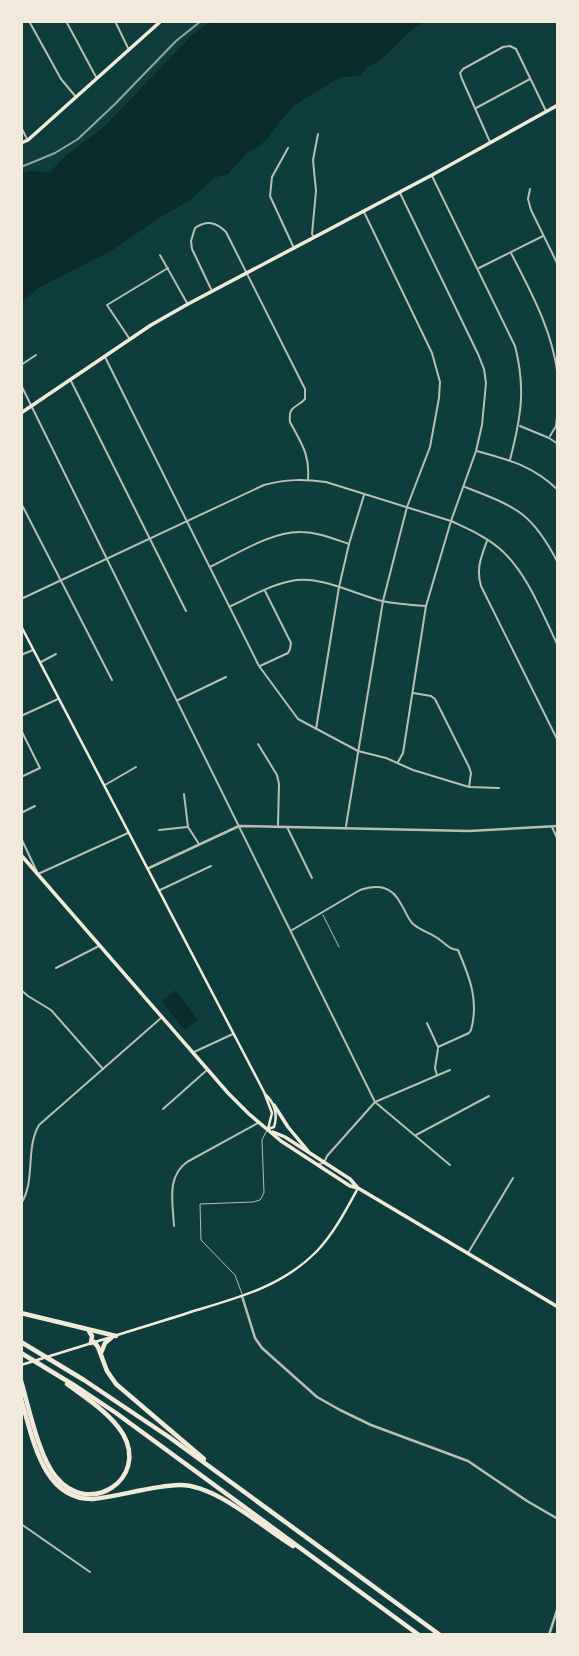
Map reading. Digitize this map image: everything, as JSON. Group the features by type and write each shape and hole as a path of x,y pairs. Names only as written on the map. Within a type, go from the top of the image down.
{"highway":[{"path":"21,1312 114,1336"},
{"path":"85,1328 91,1334 108,1374 119,1387 229,1480"},
{"path":"101,1357 102,1348 114,1336"},
{"path":"21,1342 122,1405 440,1635"},
{"path":"21,1353 116,1413 419,1635"},
{"path":"21,1381 44,1455 56,1477 80,1494 94,1495 108,1491 119,1482 126,1471 129,1458 127,1441 109,1418 47,1368"},
{"path":"21,1399 43,1464 52,1480 67,1493 90,1500 169,1486 197,1487 218,1496 315,1559"}],"main road":[{"path":"21,143 28,140 161,21"},
{"path":"21,412 130,339 188,304 558,105"},
{"path":"21,626 264,1092 272,1113 268,1129"},
{"path":"21,855 228,1093 259,1123 350,1179 358,1188"},
{"path":"264,1092 288,1127 312,1155"},
{"path":"268,1129 274,1127 276,1121 274,1105"},
{"path":"268,1129 281,1141 350,1186 358,1188 558,1307"},
{"path":"22,1365 242,1296 277,1282 311,1257 326,1241 358,1188"}],"street":[{"path":"29,21 61,79 76,98"},
{"path":"66,21 97,78"},
{"path":"115,21 130,51"},
{"path":"491,143 460,73 463,69 503,47 516,49 547,111"},
{"path":"475,108 531,79"},
{"path":"21,127 28,140"},
{"path":"314,238 312,234 316,191 313,160 318,134"},
{"path":"288,148 272,177 270,196 294,248"},
{"path":"432,175 515,346 523,387 519,426 510,460"},
{"path":"530,189 528,199 531,210 558,265"},
{"path":"398,763 403,753 426,606 451,521 476,451 485,399 484,369 478,354 399,192"},
{"path":"346,827 383,601 407,508 434,433 440,382 432,353 363,212"},
{"path":"212,291 192,249 191,241 195,228 207,222 214,223 226,232 305,389 303,401 294,406 289,416 309,464 307,480"},
{"path":"478,269 544,236"},
{"path":"511,253 550,334 558,376"},
{"path":"160,255 188,304"},
{"path":"130,339 107,305 168,268"},
{"path":"21,365 36,355"},
{"path":"104,356 259,666 298,719 358,751 386,758 413,770 470,787 499,788"},
{"path":"70,379 186,611"},
{"path":"21,385 375,1102 450,1165"},
{"path":"549,438 556,426 558,407"},
{"path":"519,426 558,444"},
{"path":"476,451 530,468 558,490"},
{"path":"21,599 264,485 280,481 307,480 326,482 451,521 487,540 499,548 520,573 558,646"},
{"path":"464,486 505,503 525,516 538,528 558,563"},
{"path":"316,730 339,587 364,494"},
{"path":"21,503 112,680"},
{"path":"209,568 290,532 316,534 349,544"},
{"path":"487,540 479,565 481,586 558,741"},
{"path":"230,607 264,590 294,580 309,580 339,587 383,601 426,606"},
{"path":"259,666 288,653 291,643 264,590"},
{"path":"21,655 33,649"},
{"path":"40,662 57,654"},
{"path":"177,701 226,677"},
{"path":"412,693 435,699 470,768 470,787"},
{"path":"21,716 59,699"},
{"path":"21,730 40,768 21,777"},
{"path":"258,744 273,768 279,785 278,826"},
{"path":"104,785 136,767"},
{"path":"184,794 188,827 200,845"},
{"path":"21,813 35,806"},
{"path":"149,869 239,826 469,831 558,826"},
{"path":"286,826 312,878"},
{"path":"551,826 558,840"},
{"path":"159,830 188,827"},
{"path":"21,838 38,874 129,832"},
{"path":"160,890 211,866"},
{"path":"291,931 360,890 371,886 391,890 413,923 450,949 458,950 472,986 476,1005 469,1033 438,1048"},
{"path":"56,968 100,946"},
{"path":"21,990 51,1010 103,1069"},
{"path":"21,1204 29,1186 33,1139 39,1125 162,1017"},
{"path":"427,1023 438,1048 435,1068 438,1076"},
{"path":"193,1053 234,1034"},
{"path":"163,1109 208,1070"},
{"path":"316,1164 324,1163 327,1156 375,1102 450,1070"},
{"path":"415,1136 489,1096"},
{"path":"174,1226 174,1177 181,1167 259,1123"},
{"path":"317,1158 327,1156"},
{"path":"467,1254 513,1178"},
{"path":"242,1296 255,1338 261,1347 317,1397 371,1425 468,1461 558,1519"},
{"path":"21,1524 90,1572"},
{"path":"549,1635 558,1607"}],"lane":[{"path":"322,913 339,947"},
{"path":"242,1296 235,1275 201,1240 200,1205 260,1200 264,1193 262,1140 268,1129"}],"water":[{"path":"211,21 425,21 379,61 369,66 361,76 336,80 293,106 266,140 249,151 228,174 214,178 190,200 111,251 38,288 21,303 21,174 29,171 50,172 64,157 104,127 192,35"},
{"path":"176,990 198,1020 184,1030 162,1001"}],"railway":[{"path":"21,167 55,153 78,139 176,41 201,21"}]}
